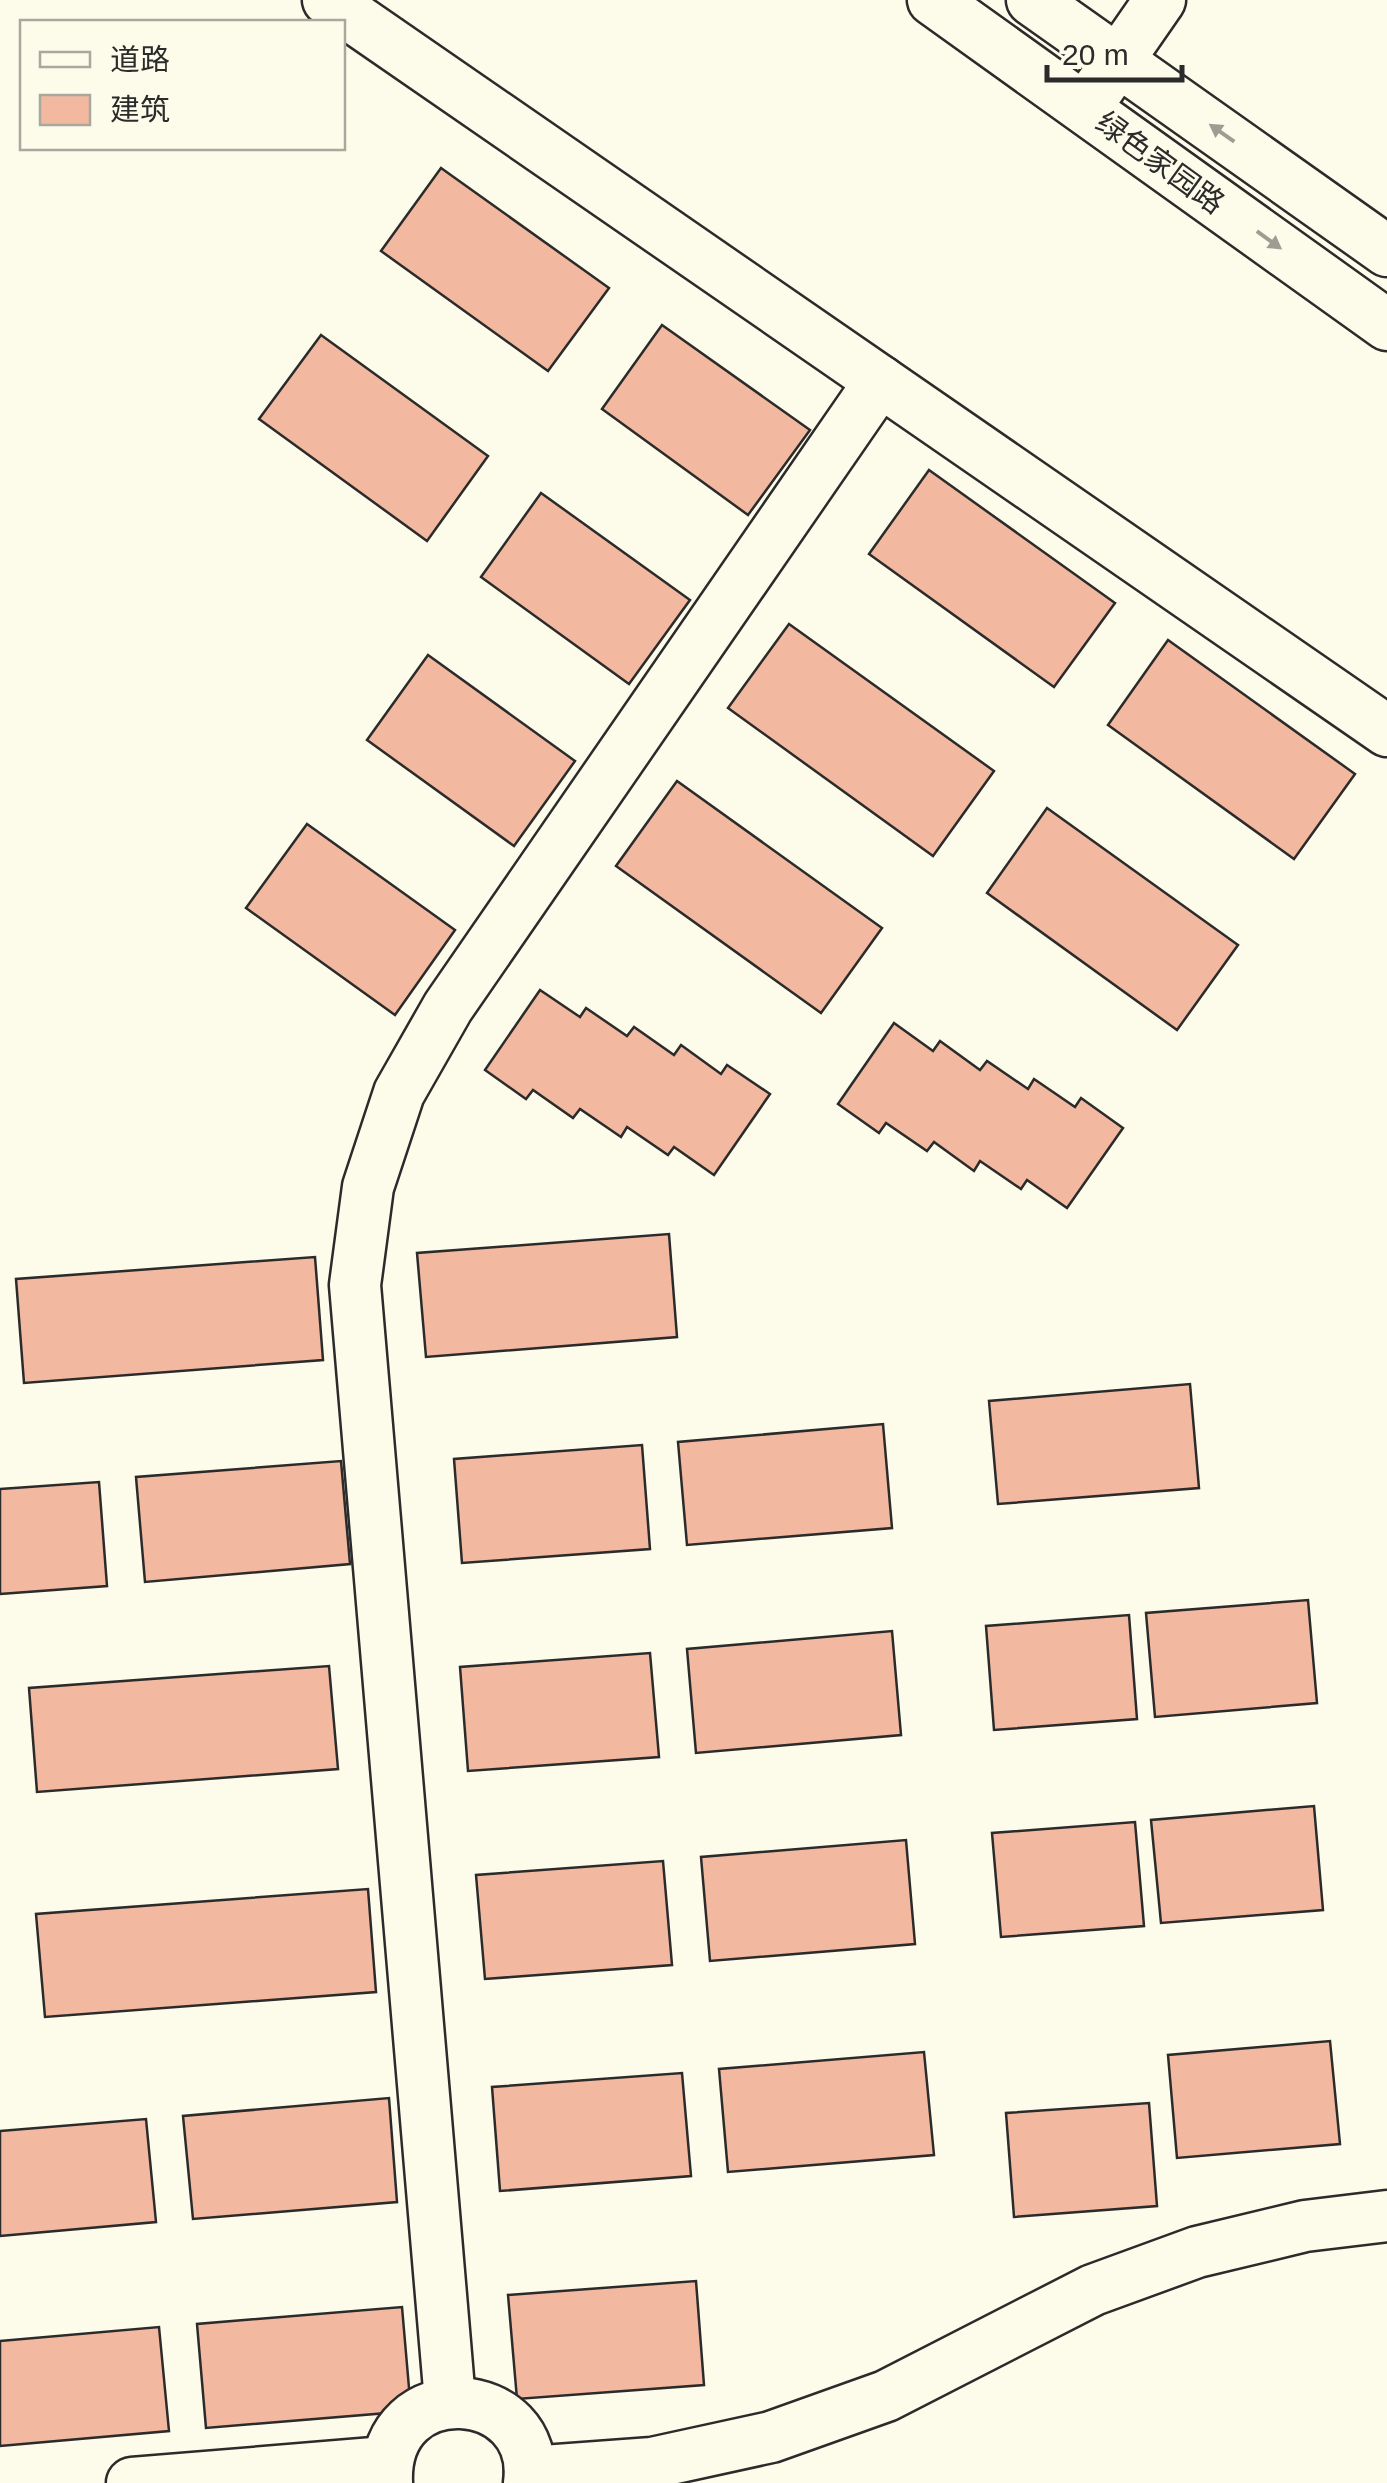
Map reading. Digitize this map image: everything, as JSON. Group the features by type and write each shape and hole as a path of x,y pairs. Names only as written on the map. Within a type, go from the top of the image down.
{"street":[{"path":"328,0 1387,731"},
{"name":"绿色家园路","path":"933,0 1387,325"},
{"name":"绿色家园路","path":"1032,0 1101,32 1387,251"},
{"path":"1066,95 1101,32 1160,0"},
{"path":"450,2401 355,1285 368,1187 399,1093 448,1007 880,381"},
{"path":"132,2483 387,2473 394,2440 408,2421 428,2408 450,2401 474,2403 496,2412 514,2428 526,2448 529,2478 652,2463 770,2437 886,2396 1093,2290 1180,2258 1305,2226 1387,2216"}],"building":[{"path":"441,168 609,288 548,371 381,251"},
{"path":"662,325 810,430 748,515 602,409"},
{"path":"321,335 488,456 427,541 259,419"},
{"path":"929,470 1115,603 1054,687 869,554"},
{"path":"541,493 690,600 629,684 481,577"},
{"path":"789,624 994,771 933,856 728,708"},
{"path":"1168,640 1355,774 1294,859 1108,725"},
{"path":"428,655 575,761 514,846 367,740"},
{"path":"677,781 882,928 821,1013 616,866"},
{"path":"1047,808 1238,945 1177,1030 987,893"},
{"path":"307,824 455,930 395,1015 246,908"},
{"path":"540,990 580,1017 586,1008 627,1036 634,1027 674,1055 681,1045 721,1074 727,1065 770,1094 714,1175 674,1147 668,1155 627,1127 621,1137 580,1109 573,1118 533,1090 526,1099 485,1070"},
{"path":"894,1023 933,1051 940,1041 980,1070 987,1061 1028,1089 1034,1079 1075,1107 1081,1098 1123,1128 1067,1208 1027,1180 1021,1189 980,1161 974,1171 934,1142 927,1151 886,1123 879,1133 838,1104"},
{"path":"669,1234 677,1337 426,1357 417,1253"},
{"path":"315,1257 323,1360 24,1383 16,1279"},
{"path":"1190,1384 1199,1488 998,1504 989,1401"},
{"path":"883,1424 892,1528 687,1545 678,1442"},
{"path":"642,1445 650,1549 462,1563 454,1459"},
{"path":"341,1461 350,1564 145,1582 136,1477"},
{"path":"99,1482 107,1586 0,1594 0,1489"},
{"path":"1308,1600 1317,1703 1155,1717 1146,1613"},
{"path":"1129,1615 1137,1719 994,1730 986,1626"},
{"path":"892,1631 901,1735 696,1753 687,1649"},
{"path":"650,1653 659,1757 468,1771 460,1667"},
{"path":"329,1666 338,1769 37,1792 29,1688"},
{"path":"1314,1806 1323,1910 1161,1923 1151,1820"},
{"path":"1135,1822 1144,1926 1001,1937 992,1833"},
{"path":"906,1840 915,1944 710,1961 701,1857"},
{"path":"663,1861 672,1965 485,1979 476,1875"},
{"path":"368,1889 376,1992 45,2017 36,1914"},
{"path":"1330,2041 1340,2144 1177,2158 1168,2055"},
{"path":"924,2052 934,2155 728,2172 719,2069"},
{"path":"682,2073 691,2176 500,2191 492,2087"},
{"path":"389,2098 397,2202 193,2219 183,2116"},
{"path":"1149,2103 1157,2206 1014,2217 1006,2113"},
{"path":"146,2119 156,2222 0,2236 0,2131"},
{"path":"696,2281 704,2385 517,2399 508,2295"},
{"path":"402,2307 411,2411 206,2428 197,2324"},
{"path":"159,2327 169,2431 0,2446 0,2341"}]}
